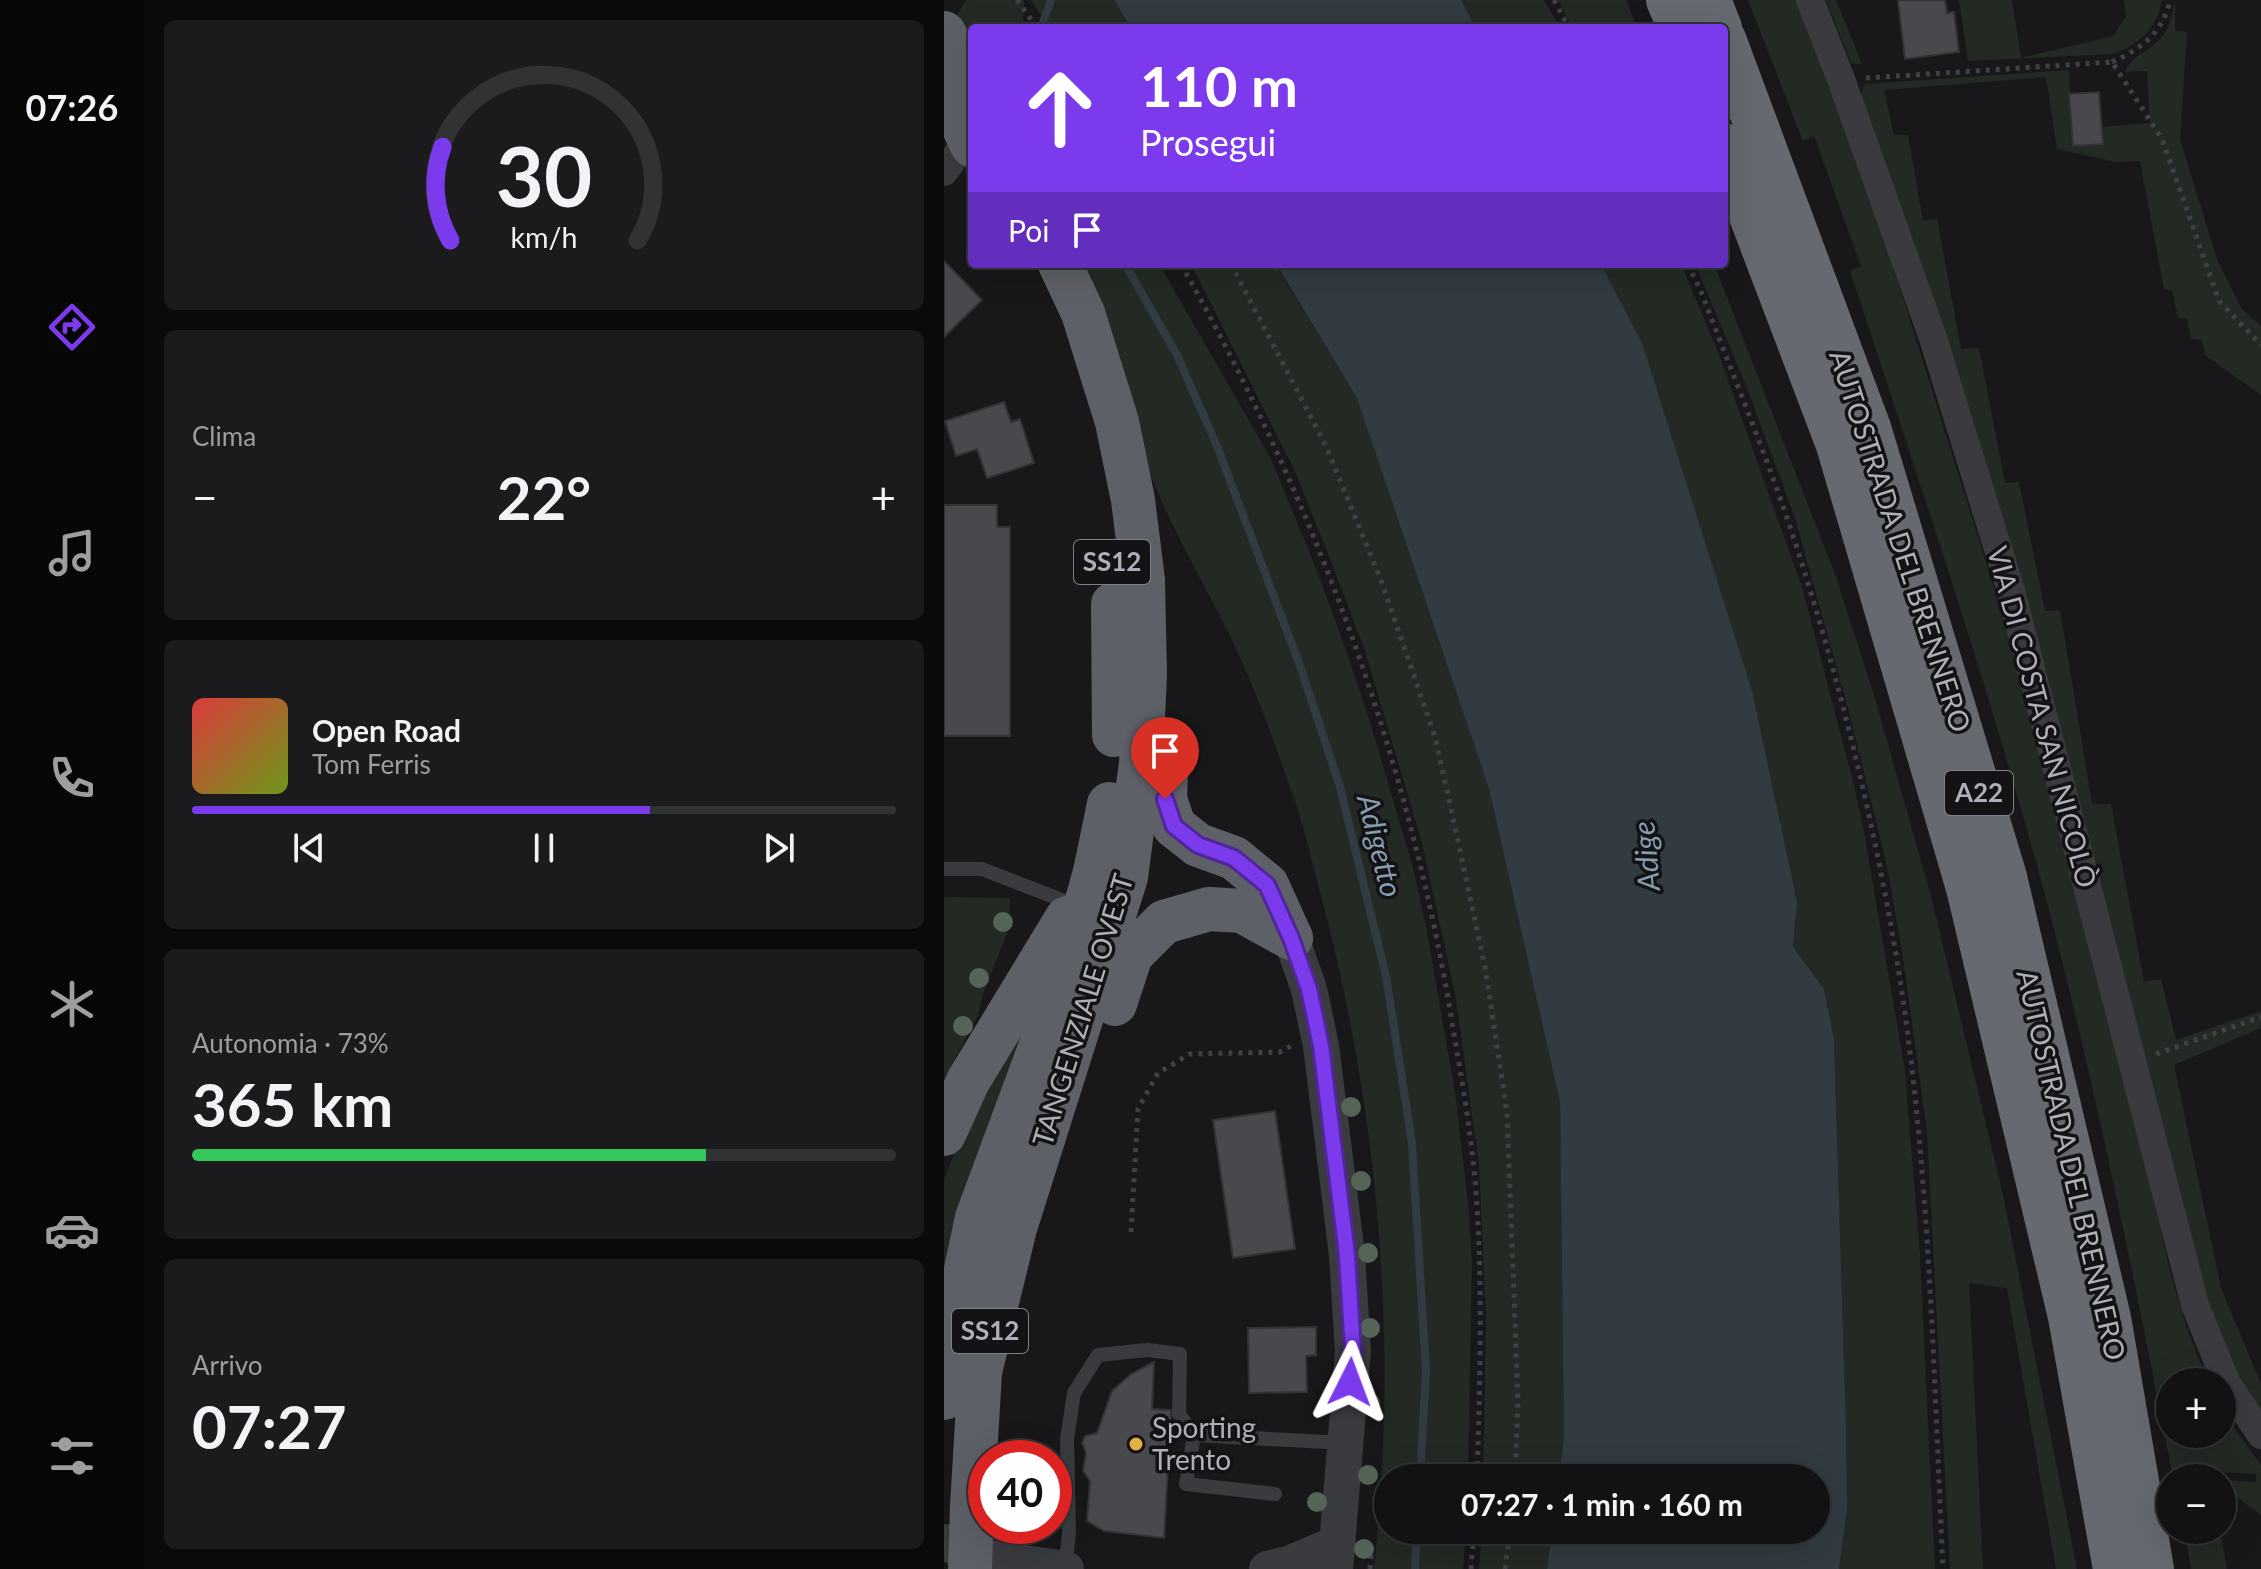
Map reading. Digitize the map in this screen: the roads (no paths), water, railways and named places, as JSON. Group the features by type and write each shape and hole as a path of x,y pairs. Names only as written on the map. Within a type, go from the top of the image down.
{"highway":[{"path":"1668,0 1678,24"},
{"path":"1709,0 1718,24"},
{"path":"944,33 968,79"},
{"name":"AUTOSTRADA DEL BRENNERO","path":"1728,50 1869,428 2005,877 2109,1318 2152,1569"},
{"path":"944,87 962,152"},
{"name":"AUTOSTRADA DEL BRENNERO","path":"1728,156 1838,445 1968,888 2070,1317 2115,1569"},
{"name":"TANGENZIALE OVEST","path":"944,1398 945,1368 977,1218 1065,980 1085,888 1107,819 1113,766 1113,580 1108,506 1093,429 1079,383 1030,268"},
{"name":"TANGENZIALE OVEST","path":"952,1551 972,1507 980,1372 1015,1228 1126,877 1141,763 1145,674 1143,580 1133,500 1117,422 1083,313 1062,268"},
{"path":"1143,580 1171,655 1165,799 1174,826 1198,845 1234,858 1267,885 1291,938"},
{"path":"944,1134 968,1081 1085,888"},
{"path":"1038,1161 1072,1122 1131,955 1164,922 1209,909 1242,911 1291,938"}],"street":[{"name":"VIA DI COSTA SAN NICOLÒ","path":"1810,0 1933,338 2011,591 2195,1305 2226,1382 2261,1435"},
{"path":"1267,1569 1336,1556 1353,1351 1347,1255 1318,1032 1309,989 1291,938"},
{"path":"952,1551 999,1561 1066,1569"}],"lane":[{"path":"944,869 982,869 1085,888"},
{"path":"1066,1569 1069,1534 1067,1439 1074,1393 1098,1355 1147,1350 1180,1354 1179,1414 1194,1435 1186,1484 1275,1494"},
{"path":"1194,1435 1345,1443"}],"water":[{"path":"1114,0 1461,0 1474,24 1129,24"},
{"name":"Adige","path":"1278,268 1603,268 1642,343 1752,691 1797,902 1793,947 1824,989 1834,1038 1847,1509 1839,1569 1547,1569 1550,1544 1830,1544 1830,1464 1561,1464 1564,1436 1560,1102 1489,789 1357,398"}],"waterway":[{"name":"Adigetto","path":"1042,24 1051,0"},
{"name":"Adigetto","path":"1127,268 1177,355 1217,446 1299,663 1340,787 1386,976 1412,1143 1426,1371 1421,1464"},
{"name":"Adigetto","path":"1415,1569 1416,1544"}],"place":[{"name":"Sporting Trento","path":"1136,1444"}]}
